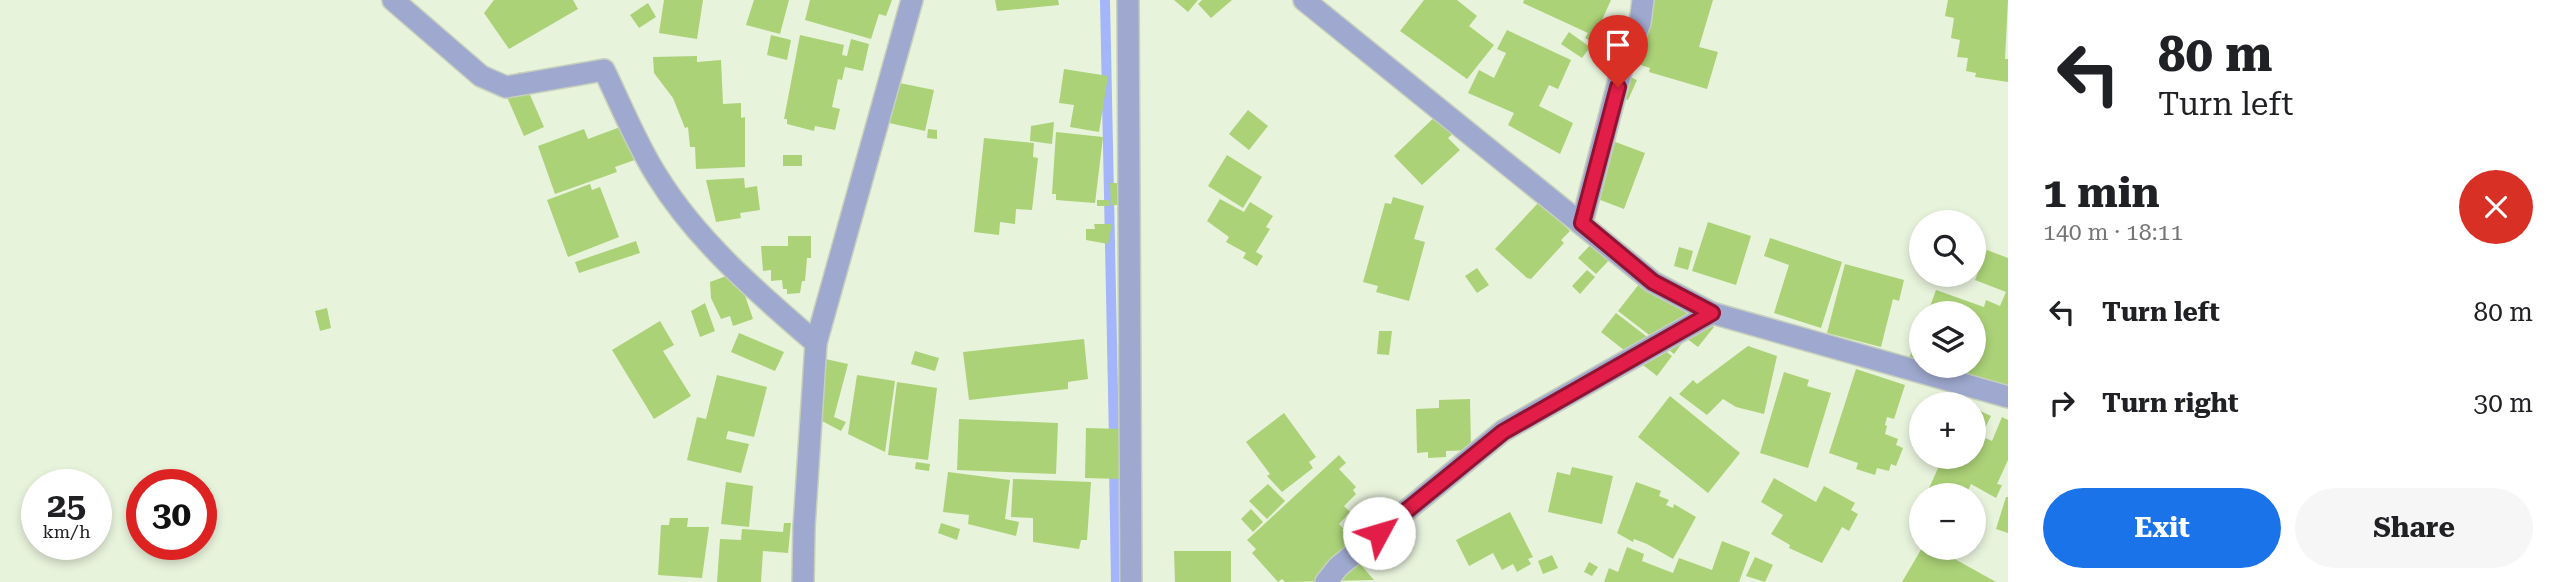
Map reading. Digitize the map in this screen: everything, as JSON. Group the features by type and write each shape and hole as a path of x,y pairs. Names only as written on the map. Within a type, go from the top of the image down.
{"street":[{"path":"393,0 481,76 506,87 604,70 655,174 680,211 754,289 816,343"},
{"path":"803,582 816,343 912,0"},
{"path":"1128,0 1131,582"},
{"path":"1304,0 1653,282 1712,313 2008,397"},
{"path":"1582,223 1623,64 1640,23 1643,0"},
{"path":"1325,582 1338,567 1503,432 1712,313"}],"building":[{"path":"494,0 573,0 578,9 509,49 484,13"},
{"path":"664,0 703,0 697,39 659,33"},
{"path":"754,0 789,0 780,34 746,25"},
{"path":"810,0 892,0 886,16 879,14 871,39 805,20"},
{"path":"995,0 1058,0 1059,5 997,11"},
{"path":"1174,0 1198,0 1188,12"},
{"path":"1202,0 1232,0 1211,18 1198,4"},
{"path":"1424,0 1457,0 1477,16 1469,26 1494,45 1467,79 1400,31"},
{"path":"1524,0 1611,0 1592,42 1585,38 1588,33 1523,3"},
{"path":"1652,0 1713,0 1699,47 1718,52 1707,89 1649,72 1650,68 1634,63"},
{"path":"1948,0 2008,0 2005,59 2008,59 2008,82 1975,77 1976,73 1966,71 1968,58 1957,57 1960,40 1951,38 1954,18 1945,16"},
{"path":"648,3 656,17 639,28 630,15"},
{"path":"1507,30 1571,60 1558,89 1549,85 1539,106 1573,123 1560,154 1508,125 1514,113 1468,93 1479,70 1494,78 1506,53 1497,49"},
{"path":"1569,32 1590,47 1582,58 1561,44"},
{"path":"771,35 791,40 787,60 767,55"},
{"path":"800,35 844,45 842,55 847,56 851,39 869,44 863,71 845,67 842,80 838,79 832,107 840,109 835,130 815,126 814,131 787,124 787,119 784,119"},
{"path":"1596,35 1606,42 1602,48 1592,42"},
{"path":"697,56 697,62 721,60 723,104 741,103 741,118 745,117 745,167 696,169 695,147 690,147 688,127 685,128 673,98 654,73 653,57"},
{"path":"1064,69 1108,76 1099,132 1070,127 1074,105 1059,103"},
{"path":"520,72 544,127 524,136 500,81"},
{"path":"1628,76 1637,80 1628,100 1619,96"},
{"path":"885,80 934,90 925,131 876,120"},
{"path":"1444,108 1461,126 1448,138 1460,150 1422,185 1394,156"},
{"path":"1248,110 1268,126 1249,150 1229,134"},
{"path":"1054,122 1052,144 1030,141 1031,126"},
{"path":"631,123 643,157 615,167 617,172 555,194 538,146 584,129 588,139"},
{"path":"928,129 937,130 937,139 927,138"},
{"path":"1056,132 1103,137 1095,203 1056,200 1056,194 1052,194"},
{"path":"1602,137 1645,153 1624,209 1582,193"},
{"path":"984,138 1034,143 1033,157 1038,158 1032,210 1016,209 1015,224 1000,222 999,235 974,232"},
{"path":"783,155 802,155 802,166 783,166"},
{"path":"1227,155 1262,177 1243,208 1208,186"},
{"path":"744,178 745,188 757,186 760,210 740,213 741,218 716,222 706,180"},
{"path":"1110,183 1119,183 1119,205 1111,205"},
{"path":"590,184 592,190 600,187 619,237 568,257 547,200"},
{"path":"1393,197 1424,206 1414,239 1425,242 1409,301 1376,292 1378,286 1363,282 1385,203 1391,204"},
{"path":"1220,199 1244,212 1250,202 1273,216 1266,227 1270,229 1256,252 1263,256 1257,266 1243,258 1246,253 1226,242 1229,237 1207,221"},
{"path":"1097,200 1109,200 1110,206 1097,206"},
{"path":"1539,202 1570,231 1561,240 1564,243 1531,279 1495,249"},
{"path":"1708,222 1751,236 1736,285 1692,271"},
{"path":"1094,224 1112,224 1108,244 1086,240 1086,229 1095,229"},
{"path":"788,236 811,236 811,258 807,258 805,281 802,281 800,293 787,294 782,280 771,281 771,270 763,271 761,246 788,246"},
{"path":"1770,238 1842,262 1821,328 1774,313 1789,265 1764,256"},
{"path":"1595,240 1612,257 1596,274 1578,258"},
{"path":"636,241 640,253 579,273 575,262"},
{"path":"1679,247 1693,251 1688,270 1674,266"},
{"path":"1987,250 2008,258 2008,388 1975,378 1986,378 1986,300 2000,306 2006,292 1986,284"},
{"path":"1845,264 1904,280 1899,301 1893,299 1881,347 1827,333"},
{"path":"1477,268 1489,285 1477,293 1465,276"},
{"path":"1587,270 1595,277 1580,294 1572,286"},
{"path":"737,272 753,319 733,326 730,316 721,319 711,298 710,282"},
{"path":"1643,279 1699,323 1703,317 1714,327 1698,347 1686,338 1674,354 1618,311"},
{"path":"1936,290 1967,301 1932,301"},
{"path":"705,303 715,331 700,337 691,311"},
{"path":"327,308 331,328 320,331 315,311"},
{"path":"1616,313 1672,356 1657,376 1601,332"},
{"path":"660,321 674,345 663,351 691,396 654,419 612,350"},
{"path":"1379,331 1392,331 1389,355 1377,354"},
{"path":"739,333 784,352 775,371 731,352"},
{"path":"1084,339 1088,379 1068,382 1068,389 969,400 963,352"},
{"path":"1748,346 1777,356 1764,414 1736,407 1723,399 1707,415 1679,394 1693,380 1697,384"},
{"path":"915,351 939,358 935,371 911,364"},
{"path":"812,356 848,364 834,417 846,422 841,431 801,410"},
{"path":"1856,369 1905,385 1894,419 1887,417 1885,425 1885,434 1898,439 1896,445 1903,448 1896,466 1891,464 1889,471 1877,468 1875,475 1856,469 1858,463 1829,453"},
{"path":"1784,372 1809,380 1807,386 1831,393 1808,468 1760,453"},
{"path":"717,375 767,387 754,437 728,431 726,439 749,444 741,473 687,460 697,417 706,419"},
{"path":"857,375 895,381 885,452 848,434"},
{"path":"897,382 937,388 928,460 888,455"},
{"path":"1670,396 1740,453 1708,493 1638,437"},
{"path":"1470,399 1471,450 1446,451 1446,457 1428,458 1428,452 1417,453 1416,409 1439,408 1439,400"},
{"path":"1284,413 1316,457 1309,462 1313,468 1282,492 1267,476 1270,474 1246,442"},
{"path":"1986,414 1991,416 1986,426"},
{"path":"2002,417 2008,420 2008,460 1997,484 2002,485 1996,498 1986,492 1986,483 1931,483 1938,469 1986,469 1986,438 1992,441"},
{"path":"959,419 1058,423 1056,474 957,470"},
{"path":"1086,428 1121,429 1120,479 1085,478"},
{"path":"1339,455 1346,463 1339,469 1356,487 1353,490 1356,494 1344,506 1350,512 1339,524 1368,555 1359,563 1374,580 1285,582 1282,579 1278,582 1252,553 1256,549 1247,540"},
{"path":"916,462 930,464 929,471 915,469"},
{"path":"1572,467 1613,476 1602,524 1548,512 1557,472 1570,475"},
{"path":"948,472 1010,480 1005,519 1019,522 1016,536 968,524 969,515 943,512"},
{"path":"1774,478 1816,502 1824,486 1855,503 1851,510 1858,514 1849,531 1842,527 1822,563 1789,548 1790,545 1771,534 1783,515 1761,502"},
{"path":"1013,479 1091,482 1087,540 1081,540 1079,549 1033,542 1033,518 1011,517"},
{"path":"726,482 753,486 749,527 721,524"},
{"path":"1636,482 1661,491 1659,496 1669,500 1666,505 1673,508 1674,504 1696,517 1673,559 1647,544 1634,539 1633,542 1617,533"},
{"path":"1268,484 1285,501 1267,519 1249,501"},
{"path":"2008,497 2008,533 1996,529"},
{"path":"1251,509 1263,522 1253,532 1241,519"},
{"path":"1510,512 1533,557 1528,559 1531,564 1517,572 1513,564 1502,570 1493,553 1469,566 1456,540"},
{"path":"670,518 688,518 687,527 709,527 702,578 658,575 661,525 669,525"},
{"path":"784,523 791,523 788,553 763,551 761,582 717,582 720,539 741,540 742,529 783,532"},
{"path":"941,523 960,529 957,540 938,533"},
{"path":"1722,541 1750,552 1739,582 1604,582 1609,568 1618,572 1627,547 1644,554 1642,561 1673,573 1679,558 1712,570"},
{"path":"1174,551 1231,551 1231,582 1175,582"},
{"path":"1552,555 1558,568 1543,574 1538,561"},
{"path":"1755,557 1773,565 1765,582 1746,576"},
{"path":"1915,560 1957,560 1996,582 1902,582"},
{"path":"1589,562 1598,567 1592,576 1584,572"}],"waterway":[{"path":"1105,0 1114,440"},
{"path":"1114,466 1116,582"}],"route":[{"path":"1379,533 1503,432 1712,313 1653,282 1582,223 1618,87"}]}
